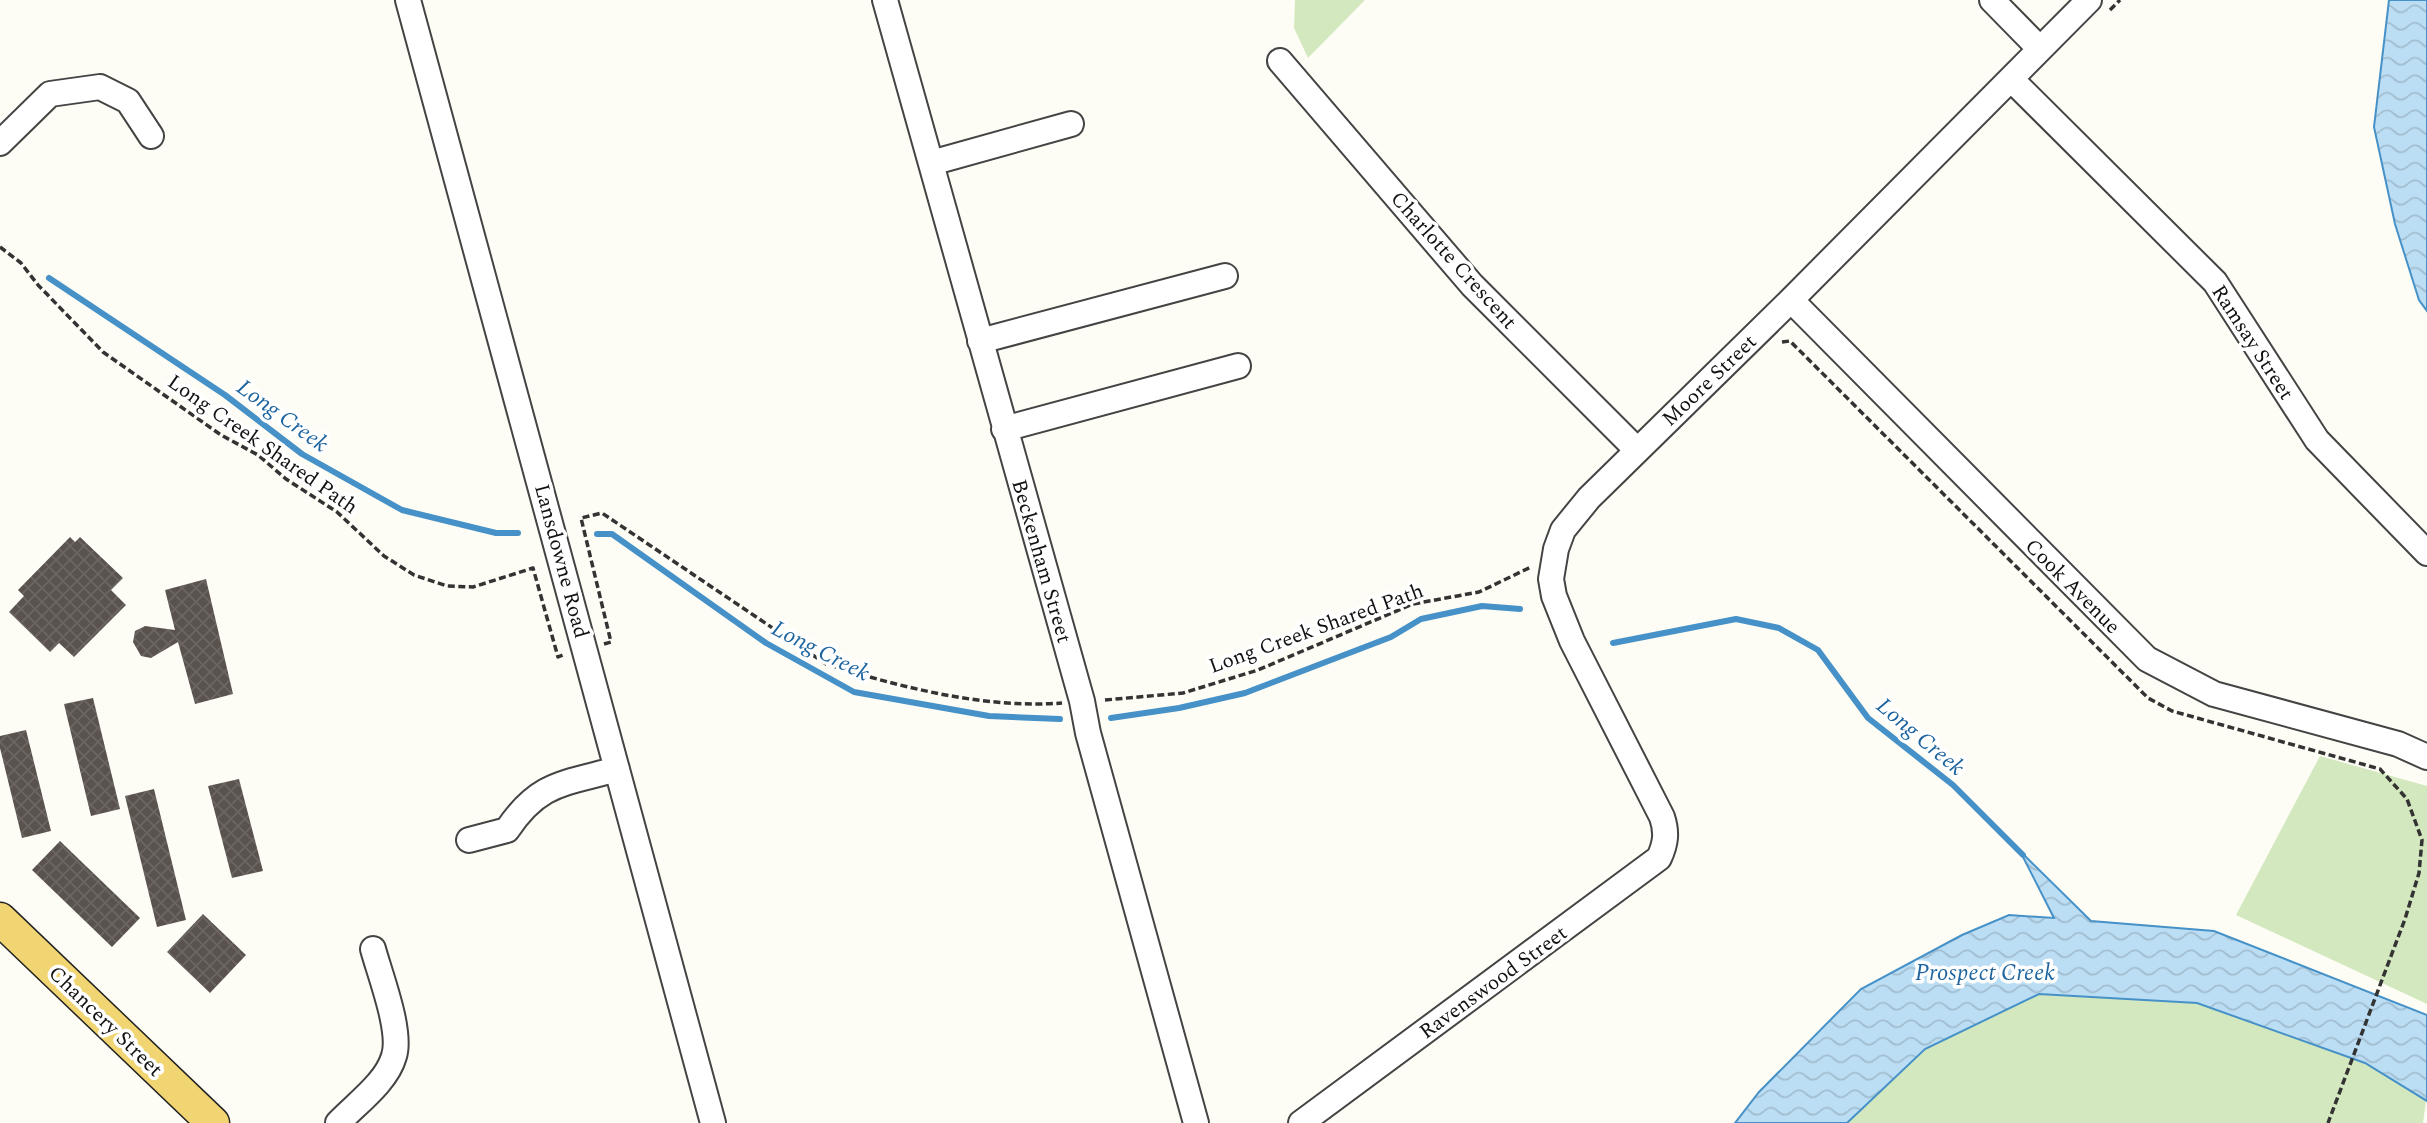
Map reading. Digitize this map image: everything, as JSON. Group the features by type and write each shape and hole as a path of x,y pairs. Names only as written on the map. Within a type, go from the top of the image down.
{"main road":[{"name":"Chancery Street","path":"0,919 213,1123"}],"street":[{"name":"Lansdowne Road","path":"408,0 562,556 713,1123"},
{"name":"Beckenham Street","path":"885,0 1082,701 1088,733 1196,1123"},
{"path":"1992,0 2040,49"},
{"name":"Moore Street","path":"1666,830 1562,620 1551,579 1556,549 1574,513 1791,300 2088,0"},
{"name":"Charlotte Crescent","path":"1280,61 1472,285 1637,450"},
{"name":"Ramsay Street","path":"2011,79 2215,282 2317,440 2427,553"},
{"path":"0,143 50,94 100,87 128,101 152,136"},
{"path":"931,163 1071,124"},
{"path":"980,341 1225,276"},
{"name":"Cook Avenue","path":"1791,300 2147,659 2214,694 2398,744 2427,757"},
{"path":"1004,429 1238,366"},
{"path":"469,840 507,830 523,806 542,791 617,769"},
{"name":"Ravenswood Street","path":"1301,1123 1647,869 1659,858 1665,845 1666,830"},
{"path":"338,1123 382,1077 394,1056 394,1031 373,949"}],"path":[{"name":"Long Creek Shared Path","path":"0,247 21,262 38,285 103,352 221,435 258,455 286,479 337,512 384,556 414,575 447,586 473,587 533,568 558,657"},
{"path":"1778,342 1790,341 1821,373"},
{"path":"611,642 581,518 602,513 826,664 865,676 988,701 1054,704"},
{"name":"Long Creek Shared Path","path":"1103,700 1195,690 1258,670 1413,604 1479,592 1535,566"},
{"path":"2328,1123 2393,949"}],"green space":[{"path":"1295,0 1365,0 1308,58 1294,28"},
{"path":"2320,756 2427,786 2427,1004 2236,915"},
{"path":"2038,994 2197,1003 2365,1063 2426,1101 2423,1123 1847,1123 1925,1049"}],"water":[{"path":"2389,0 2427,0 2427,311 2419,300 2395,224 2374,127"},
{"name":"Prospect Creek","path":"2020,851 2091,921 2214,931 2427,1015 2427,1101 2365,1063 2197,1003 2039,994 1925,1049 1847,1123 1735,1123 1759,1092 1861,989 1962,935 2009,915 2054,918"}],"building":[{"path":"70,537 75,542 80,537 123,578 111,590 126,605 74,657 59,643 50,652 9,612 24,596 18,590"},
{"path":"206,579 233,694 195,704 178,642 151,658 141,656 133,642 135,631 145,626 175,630 165,590"},
{"path":"93,698 120,809 91,816 64,704"},
{"path":"26,730 51,831 22,838 0,748 0,736"},
{"path":"239,779 263,871 232,878 208,786"},
{"path":"154,789 186,920 157,927 125,796"},
{"path":"60,841 140,918 112,947 32,870"},
{"path":"203,914 246,955 210,993 167,952"}],"waterway":[{"name":"Long Creek","path":"49,278 225,395 302,454 402,510 496,533 518,533"},
{"name":"Long Creek","path":"597,534 612,534 766,643 854,692 989,716 1060,719"},
{"name":"Long Creek","path":"1111,718 1179,708 1245,693 1391,637 1421,619 1482,606 1520,609"},
{"name":"Long Creek","path":"1613,643 1736,619 1779,628 1818,650 1868,718 1953,785 2023,855"}]}
